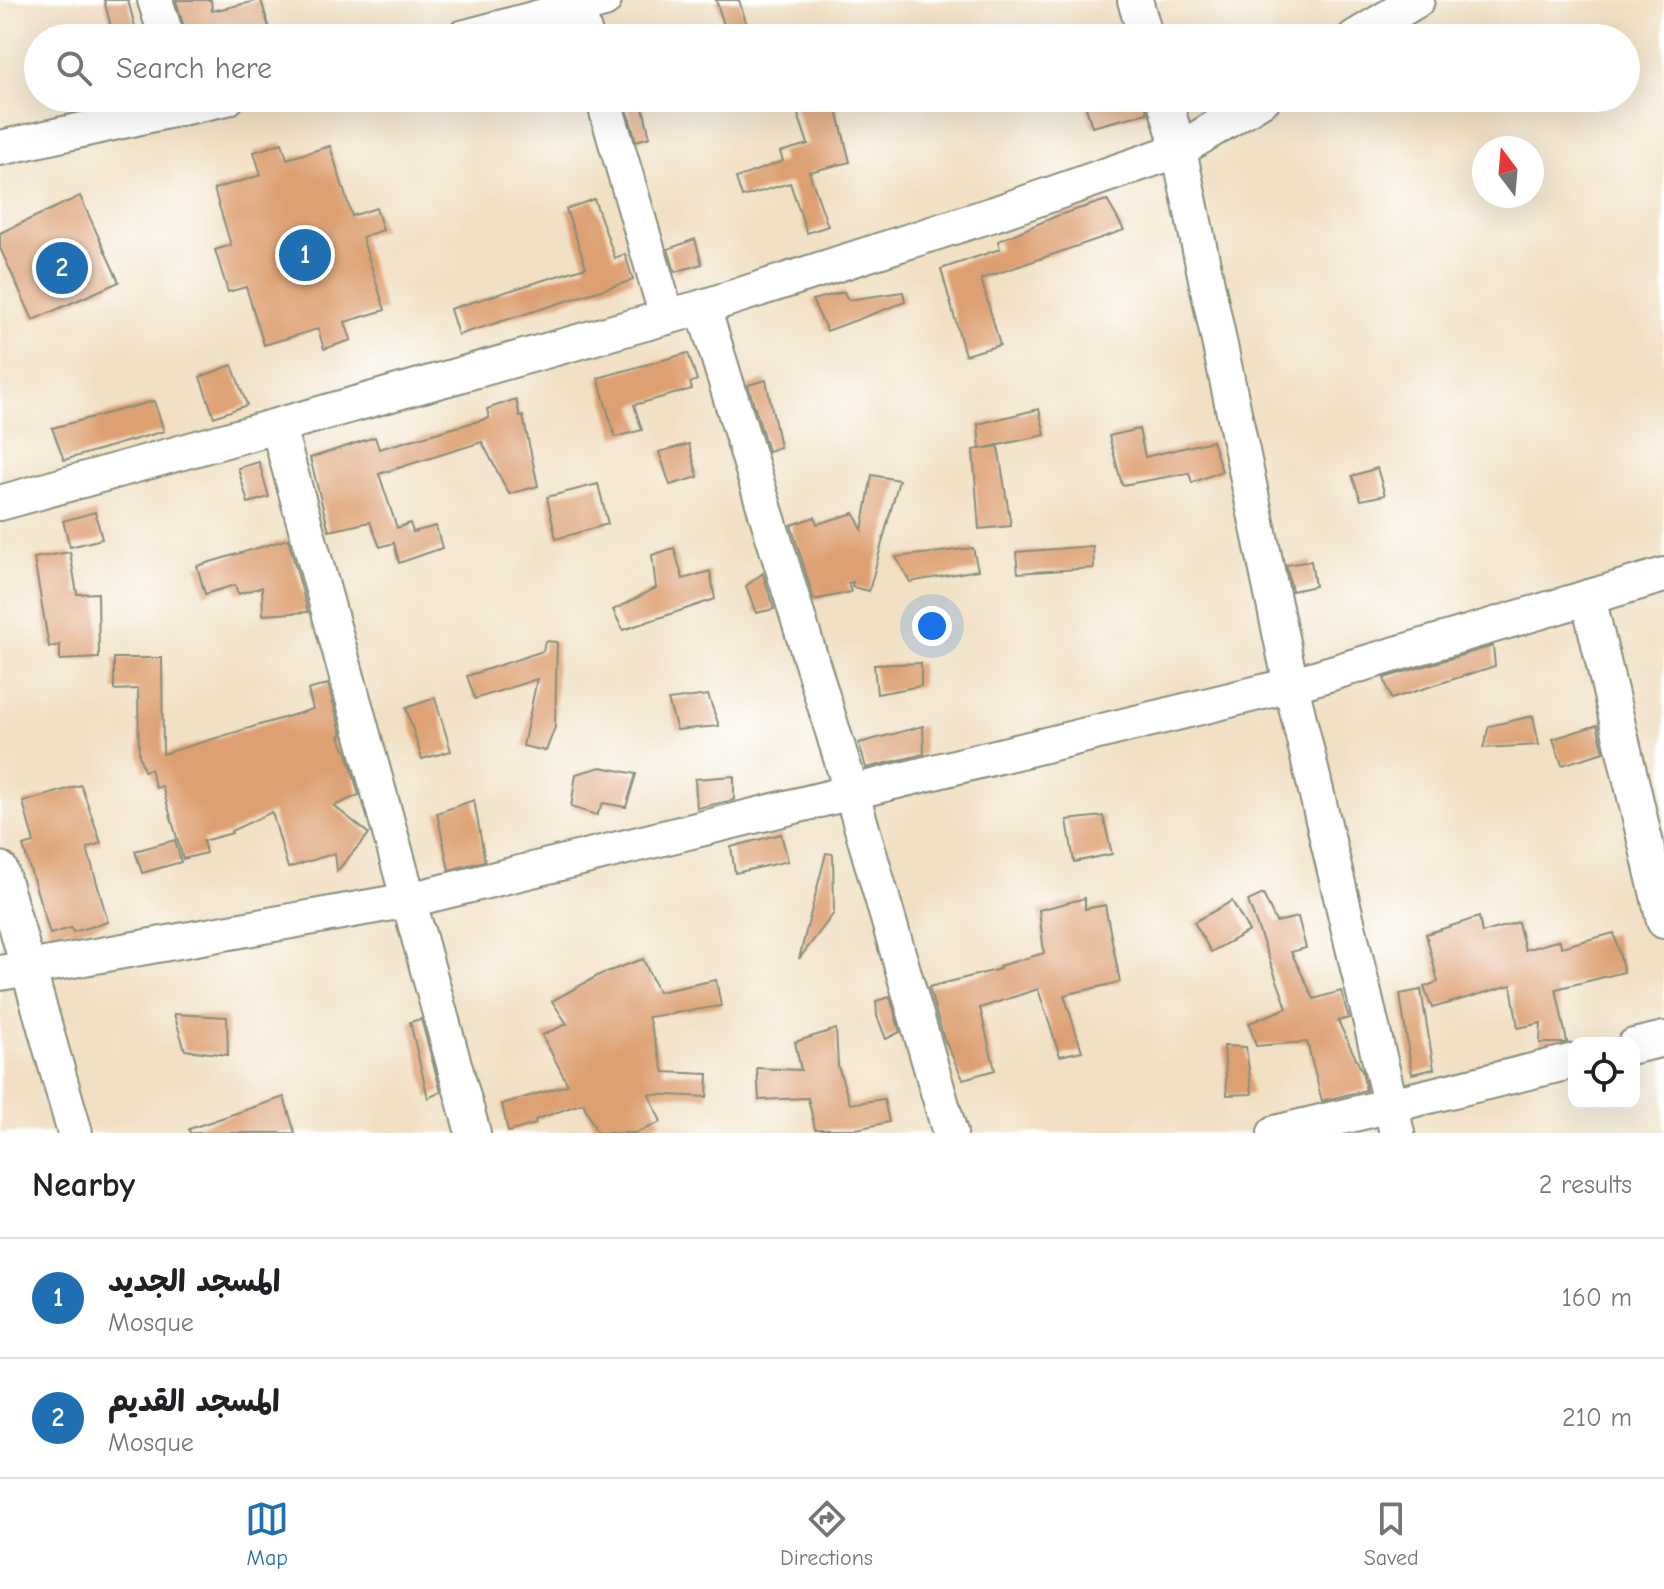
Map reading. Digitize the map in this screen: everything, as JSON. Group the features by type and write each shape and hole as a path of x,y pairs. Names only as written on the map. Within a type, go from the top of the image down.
{"street":[{"path":"155,0 163,24"},
{"path":"1135,0 1142,24"},
{"path":"1377,24 1417,0"},
{"path":"539,24 589,15"},
{"path":"0,148 150,112"},
{"path":"607,112 667,317"},
{"path":"1168,112 1179,150 1291,685 1394,1120"},
{"path":"0,503 703,307 994,214 1179,150 1241,112"},
{"path":"703,307 852,794 950,1133"},
{"path":"278,427 473,1133"},
{"path":"13,970 409,900 1291,685 1664,575"},
{"path":"1588,597 1664,921"},
{"path":"0,869 13,970 75,1133"},
{"path":"1640,1045 1664,1039"},
{"path":"1275,1133 1394,1120 1568,1063"}],"building":[{"path":"104,0 128,0 134,24 110,24"},
{"path":"176,0 211,0 212,11 261,0 268,24 183,24"},
{"path":"716,0 739,0 747,24 724,24"},
{"path":"628,112 644,112 650,137 636,141"},
{"path":"797,112 838,112 850,162 809,172 828,226 807,233 790,183 742,197 736,178 783,161 780,152 808,144"},
{"path":"1087,112 1147,112 1147,113 1092,127"},
{"path":"282,143 287,159 330,146 352,216 376,208 383,230 362,237 385,310 345,322 351,340 324,349 318,329 264,345 246,287 228,292 215,250 231,245 214,189 261,175 254,152"},
{"path":"80,196 119,282 33,320 0,248 0,233"},
{"path":"594,199 615,258 625,254 633,280 458,335 450,309 586,267 566,209"},
{"path":"1107,200 1124,230 981,279 1000,345 965,355 941,269 1000,249 998,241 1059,215"},
{"path":"695,239 702,264 675,272 668,249"},
{"path":"844,292 848,300 903,292 905,302 827,331 812,300"},
{"path":"688,353 697,380 690,383 692,389 634,405 642,430 615,437 598,378"},
{"path":"232,365 247,405 214,417 200,377"},
{"path":"766,380 780,447 768,451 748,385"},
{"path":"516,399 520,417 523,416 538,486 509,494 482,442 379,474 397,528 410,523 413,532 436,526 442,548 399,563 394,543 380,547 370,522 329,531 310,458 375,437 379,449 489,418 487,409"},
{"path":"154,401 164,431 64,460 52,428"},
{"path":"1039,409 1045,435 980,449 978,424"},
{"path":"1139,429 1145,457 1212,441 1222,471 1192,483 1189,473 1122,485 1109,436"},
{"path":"689,444 698,477 670,485 659,452"},
{"path":"998,446 1011,526 979,529 973,450"},
{"path":"259,462 269,497 248,503 238,468"},
{"path":"1377,468 1385,495 1361,500 1352,476"},
{"path":"872,475 899,480 869,591 852,587 853,582 848,583 851,592 814,600 791,525 815,517 817,524 854,513 862,530"},
{"path":"598,484 608,524 556,539 547,497"},
{"path":"95,512 102,539 70,547 63,521"},
{"path":"288,539 308,612 263,615 262,587 238,594 235,585 205,594 197,566"},
{"path":"1093,546 1094,568 1018,573 1016,552"},
{"path":"674,548 683,579 710,571 715,599 623,630 613,610 656,588 652,555"},
{"path":"973,548 978,570 910,582 896,557"},
{"path":"70,552 77,594 98,593 99,658 60,660 60,645 49,647 34,558"},
{"path":"1311,561 1315,586 1292,591 1286,565"},
{"path":"763,573 774,609 756,613 746,586"},
{"path":"545,641 557,642 555,727 546,751 523,746 537,679 475,699 467,676 543,651"},
{"path":"1493,646 1495,666 1391,699 1384,678"},
{"path":"114,658 162,658 163,754 313,709 308,690 328,684 342,735 339,736 359,795 334,806 369,834 337,871 335,853 288,868 272,812 232,833 203,841 206,853 183,859 162,786 156,788 150,769 144,771 139,755 138,689 114,690"},
{"path":"921,663 921,686 877,694 874,665"},
{"path":"708,695 719,726 677,730 668,700"},
{"path":"435,698 451,751 422,759 406,708"},
{"path":"1533,716 1539,745 1483,748 1489,726"},
{"path":"1597,725 1604,752 1562,765 1553,739"},
{"path":"923,726 924,754 866,768 859,743"},
{"path":"601,767 636,774 626,807 603,803 597,815 571,807 576,774"},
{"path":"734,776 734,800 697,808 695,779"},
{"path":"81,785 101,843 87,848 108,922 73,932 71,928 50,934 23,846 34,843 23,802"},
{"path":"474,800 485,861 449,870 437,813"},
{"path":"1103,816 1112,854 1074,862 1067,820"},
{"path":"781,834 788,861 735,873 731,847"},
{"path":"175,840 181,862 142,873 135,851"},
{"path":"826,853 833,854 834,913 799,959"},
{"path":"1263,894 1276,922 1298,917 1306,948 1291,952 1314,999 1341,991 1349,1018 1338,1021 1362,1071 1366,1090 1322,1101 1307,1042 1256,1046 1249,1023 1287,1008 1248,901"},
{"path":"1085,898 1085,909 1105,905 1120,982 1064,995 1082,1051 1060,1056 1038,989 980,1008 995,1070 963,1079 944,1039 929,987 1000,969 999,966 1044,953 1039,910"},
{"path":"1232,901 1249,931 1211,952 1194,922"},
{"path":"1479,917 1482,933 1518,922 1525,950 1560,940 1561,947 1614,933 1624,972 1556,989 1567,1042 1563,1043 1540,1043 1541,1023 1518,1028 1511,985 1432,1008 1424,987 1438,982 1426,934"},
{"path":"643,959 658,992 716,980 721,1006 648,1017 664,1072 708,1074 707,1097 649,1094 661,1122 636,1133 597,1133 583,1103 535,1120 536,1124 508,1132 502,1104 568,1085 542,1035 567,1024 552,1001 601,974"},
{"path":"1421,990 1434,1069 1412,1074 1400,994"},
{"path":"890,997 900,1032 886,1039 877,1016 876,1001"},
{"path":"174,1014 227,1017 228,1055 185,1050"},
{"path":"421,1019 441,1092 428,1098 410,1022"},
{"path":"836,1029 838,1066 850,1104 884,1099 889,1122 857,1129 815,1129 808,1098 759,1100 757,1068 801,1070 795,1042"},
{"path":"1224,1046 1246,1047 1252,1094 1227,1095"},
{"path":"284,1097 295,1133 190,1133 189,1129"}],"place":[{"name":"المسجد الجديد","path":"305,255"},
{"name":"المسجد القديم","path":"62,268"}]}
